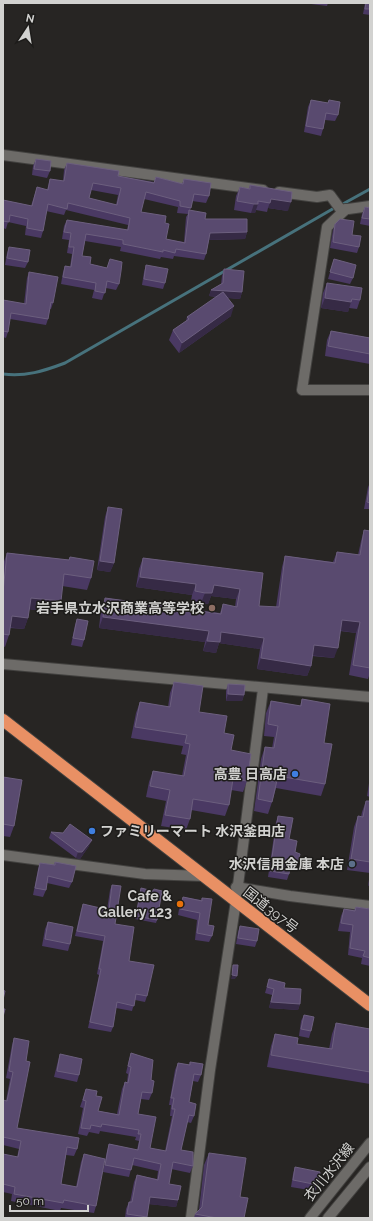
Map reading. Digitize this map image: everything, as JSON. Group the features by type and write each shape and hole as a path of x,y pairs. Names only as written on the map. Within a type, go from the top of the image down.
{"highway":[{"name":"国道397号","path":"3,720 370,1005"}],"street":[{"path":"3,155 317,197 330,195 344,210"},
{"path":"370,206 344,210 327,227 302,390 370,390"},
{"path":"3,664 263,689 370,697"},
{"path":"191,1218 210,1070 236,901 236,887 263,689"},
{"path":"3,855 144,874 204,876"},
{"path":"236,887 290,896 370,906"},
{"name":"衣川水沢線","path":"310,1218 370,1143"},
{"name":"衣川水沢線","path":"328,1218 370,1167"}],"building":[{"path":"366,3 370,3 370,9 365,9"},
{"path":"311,100 328,103 329,100 340,102 338,115 326,113 323,129 306,126"},
{"path":"36,159 51,161 50,171 34,169"},
{"path":"67,163 119,171 118,176 154,183 156,177 183,184 184,179 211,183 209,196 194,194 191,208 180,206 180,201 146,192 141,212 166,216 165,223 169,224 166,239 185,243 189,210 206,213 205,219 247,219 247,232 210,233 206,254 176,249 175,253 163,250 163,252 123,244 123,240 86,234 82,256 91,257 90,264 107,268 110,259 122,262 119,284 107,281 105,293 95,291 96,283 63,277 65,266 71,267 74,247 69,247 71,233 64,232 67,220 128,230 130,218 68,203 67,209 48,204 43,231 27,228 28,219 10,215 9,222 3,221 3,200 32,206 37,187 48,190 50,179 64,181","holes":["93,183 121,188 117,205 89,198"]},
{"path":"250,185 292,192 291,202 271,199 270,203 258,201 258,204 254,204 237,201 240,187 250,189"},
{"path":"365,207 370,208 370,219 362,218"},
{"path":"340,219 354,221 352,235 361,236 359,247 333,242 335,224"},
{"path":"9,247 30,250 28,262 7,258"},
{"path":"334,259 356,265 353,278 330,272"},
{"path":"146,265 168,269 165,283 144,279"},
{"path":"224,269 244,271 242,292 211,290 223,283"},
{"path":"29,272 58,277 48,319 11,313 8,332 3,331 3,300 26,304"},
{"path":"327,283 362,288 360,300 352,299 351,302 325,298"},
{"path":"223,292 234,306 182,343 173,330 189,319 187,317"},
{"path":"331,331 370,338 370,354 328,346"},
{"path":"370,484 370,503 367,502"},
{"path":"108,507 122,509 114,563 100,561"},
{"path":"364,530 370,531 370,668 353,665 360,622 342,620 338,648 314,645 311,666 261,658 264,638 221,632 220,642 207,641 209,631 103,617 105,598 221,614 223,604 237,607 240,589 214,585 212,593 205,593 195,591 196,584 140,577 143,558 263,573 259,606 279,607 285,556 335,563 337,552 360,555"},
{"path":"7,553 69,560 70,557 94,561 91,578 64,574 61,601 31,598 28,618 12,616 9,635 3,634 3,592"},
{"path":"77,619 88,621 84,640 73,638"},
{"path":"174,682 203,686 199,712 227,716 224,733 234,735 231,750 251,754 247,781 233,779 229,805 193,799 190,819 165,815 170,790 150,786 153,771 184,776 190,744 185,743 187,735 135,727 140,702 170,707"},
{"path":"228,684 245,685 244,695 228,694"},
{"path":"302,699 330,704 324,743 332,744 325,784 278,776 272,802 258,799 265,747 274,748 278,726 268,724 271,701 301,706"},
{"path":"3,777 22,780 14,826 3,824"},
{"path":"366,801 370,801 370,862 351,859 358,816 363,817"},
{"path":"278,816 293,818 289,839 297,841 295,852 300,854 298,862 291,860 289,874 270,871"},
{"path":"70,824 92,840 82,852 78,852 51,832 63,833"},
{"path":"55,862 76,866 72,882 48,876 46,890 35,888 40,863 55,865"},
{"path":"112,885 121,886 115,924 134,927 129,961 154,965 147,996 136,994 134,1006 117,1002 113,1027 90,1022 101,969 99,969 105,936 77,931 83,904 109,910"},
{"path":"141,888 153,891 154,889 162,891 157,920 136,916"},
{"path":"183,897 202,901 202,898 212,899 208,925 214,926 212,936 197,933 200,913 180,909"},
{"path":"356,907 370,909 370,958 363,956 365,951 350,948 353,925 341,923 344,909 355,911"},
{"path":"48,922 73,927 70,944 45,939"},
{"path":"240,926 259,929 257,941 238,938"},
{"path":"233,965 238,965 237,976 232,975"},
{"path":"269,979 285,983 284,988 301,989 300,1004 271,1002 274,989 267,987"},
{"path":"304,1015 314,1017 311,1031 301,1029"},
{"path":"336,1023 370,1029 370,1072 271,1055 275,1034 298,1038 297,1044 332,1049"},
{"path":"14,1038 29,1041 26,1061 30,1062 17,1128 79,1138 77,1149 67,1147 61,1184 77,1187 84,1154 105,1159 96,1206 64,1200 63,1203 14,1194 15,1187 3,1184 3,1154 18,1157 21,1141 3,1137 3,1100 7,1101 13,1072 9,1071"},
{"path":"131,1053 153,1060 151,1080 154,1081 152,1093 142,1092 138,1114 156,1117 150,1148 166,1151 175,1109 172,1109 174,1098 171,1098 178,1063 190,1065 190,1062 203,1064 201,1075 194,1074 189,1102 196,1104 194,1116 189,1115 181,1150 193,1152 193,1166 173,1162 169,1184 181,1186 178,1200 150,1197 147,1217 127,1214 129,1202 132,1202 137,1175 158,1180 161,1164 134,1158 131,1170 105,1165 109,1144 138,1150 141,1134 138,1134 139,1130 102,1124 101,1127 91,1125 90,1129 81,1128 86,1101 83,1100 86,1089 97,1091 96,1096 102,1097 98,1111 119,1115 125,1082 128,1083 131,1067 128,1066"},
{"path":"60,1054 82,1059 79,1075 57,1071"},
{"path":"209,1153 246,1158 240,1197 248,1198 244,1218 217,1218 195,1214 202,1207"},
{"path":"295,1167 320,1172 318,1185 293,1180"}],"waterway":[{"path":"341,205 370,189"},
{"path":"3,374 19,375 34,373 65,363 336,207"}],"place":[{"name":"岩手県立水沢商業高等学校","path":"212,608"},
{"name":"高豊 日高店","path":"295,774"},
{"name":"ファミリーマート 水沢釜田店","path":"92,831"},
{"name":"水沢信用金庫 本店","path":"352,864"},
{"name":"Cafe & Gallery 123","path":"180,904"}]}
